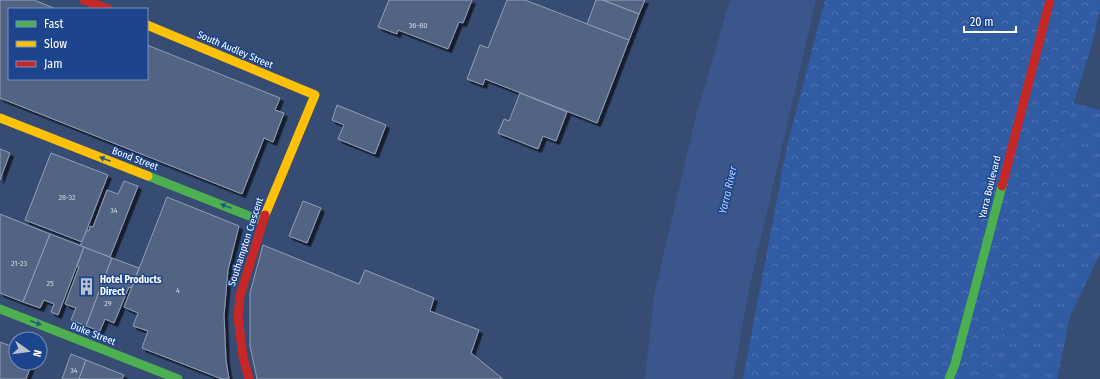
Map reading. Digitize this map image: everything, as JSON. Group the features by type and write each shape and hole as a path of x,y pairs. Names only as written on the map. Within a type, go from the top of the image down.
{"street":[{"path":"84,0 111,8"},
{"name":"Yarra Boulevard","path":"949,379 955,364 1050,0"},
{"name":"South Audley Street","path":"148,25 315,95"},
{"name":"Southampton Crescent","path":"249,379 243,358 238,317 240,296 262,221 315,95"},
{"name":"Bond Street","path":"0,118 262,221"},
{"name":"Duke Street","path":"0,309 178,379"}],"green space":[{"path":"825,0 1100,0 1100,9 1092,44 996,353 985,379 743,379 787,146"},
{"path":"1058,99 1100,110 1100,254 1070,316 1057,379 956,379"}],"water":[{"name":"Yarra River","path":"730,0 816,0 749,289 733,379 645,379 654,295 697,112"}],"building":[{"path":"0,0 34,0 54,8 8,8 8,80 148,80 148,45 280,98 275,110 284,113 273,142 264,138 242,194 0,98"},
{"path":"389,0 472,0 463,23 459,22 448,49 398,30 397,34 378,27"},
{"path":"507,0 525,0 629,40 597,123 485,79 483,85 467,79 480,45 488,48"},
{"path":"596,0 603,0 639,14 629,40 587,24"},
{"path":"603,0 645,0 639,14"},
{"path":"520,93 567,112 556,141 543,136 538,149 498,133 504,119 509,121"},
{"path":"337,105 386,125 375,154 338,139 344,125 332,120"},
{"path":"0,149 10,153 0,180"},
{"path":"51,153 108,175 82,242 25,220"},
{"path":"124,181 138,186 110,257 80,246 87,230 89,231 90,226 93,227 107,190 118,194"},
{"path":"167,197 239,226 228,270 224,315 226,360 229,379 222,379 142,348 148,331 133,326 138,313 124,307"},
{"path":"303,201 321,208 307,243 289,236"},
{"path":"0,214 50,234 23,302 0,293"},
{"path":"50,234 84,247 58,315 51,312 54,304 44,300 40,308 23,302"},
{"path":"263,245 359,284 365,270 434,298 430,311 479,330 471,353 503,379 257,379 250,346 250,293"},
{"name":"Hotel Products Direct","path":"84,247 112,258 86,326 71,320 76,308 65,304 79,267 77,266"},
{"path":"112,258 139,268 131,288 129,287 114,323 105,319 100,331 86,326"},
{"path":"0,342 8,345 8,371 29,371 26,379 0,379"},
{"path":"71,354 86,360 79,379 62,379"},
{"path":"86,360 124,375 122,379 79,379"}],"traffic: fast":[{"path":"148,176 262,221"},
{"path":"949,379 955,364 1002,186"},
{"path":"0,309 178,379"}],"traffic: slow":[{"path":"148,25 315,95 265,215"},
{"path":"0,118 148,176"}],"traffic: jam":[{"path":"84,0 105,8"},
{"path":"1002,186 1050,0"},
{"path":"249,379 243,357 238,317 240,296 265,215"}],"place":[{"name":"Hotel Products Direct","path":"87,286"}]}
